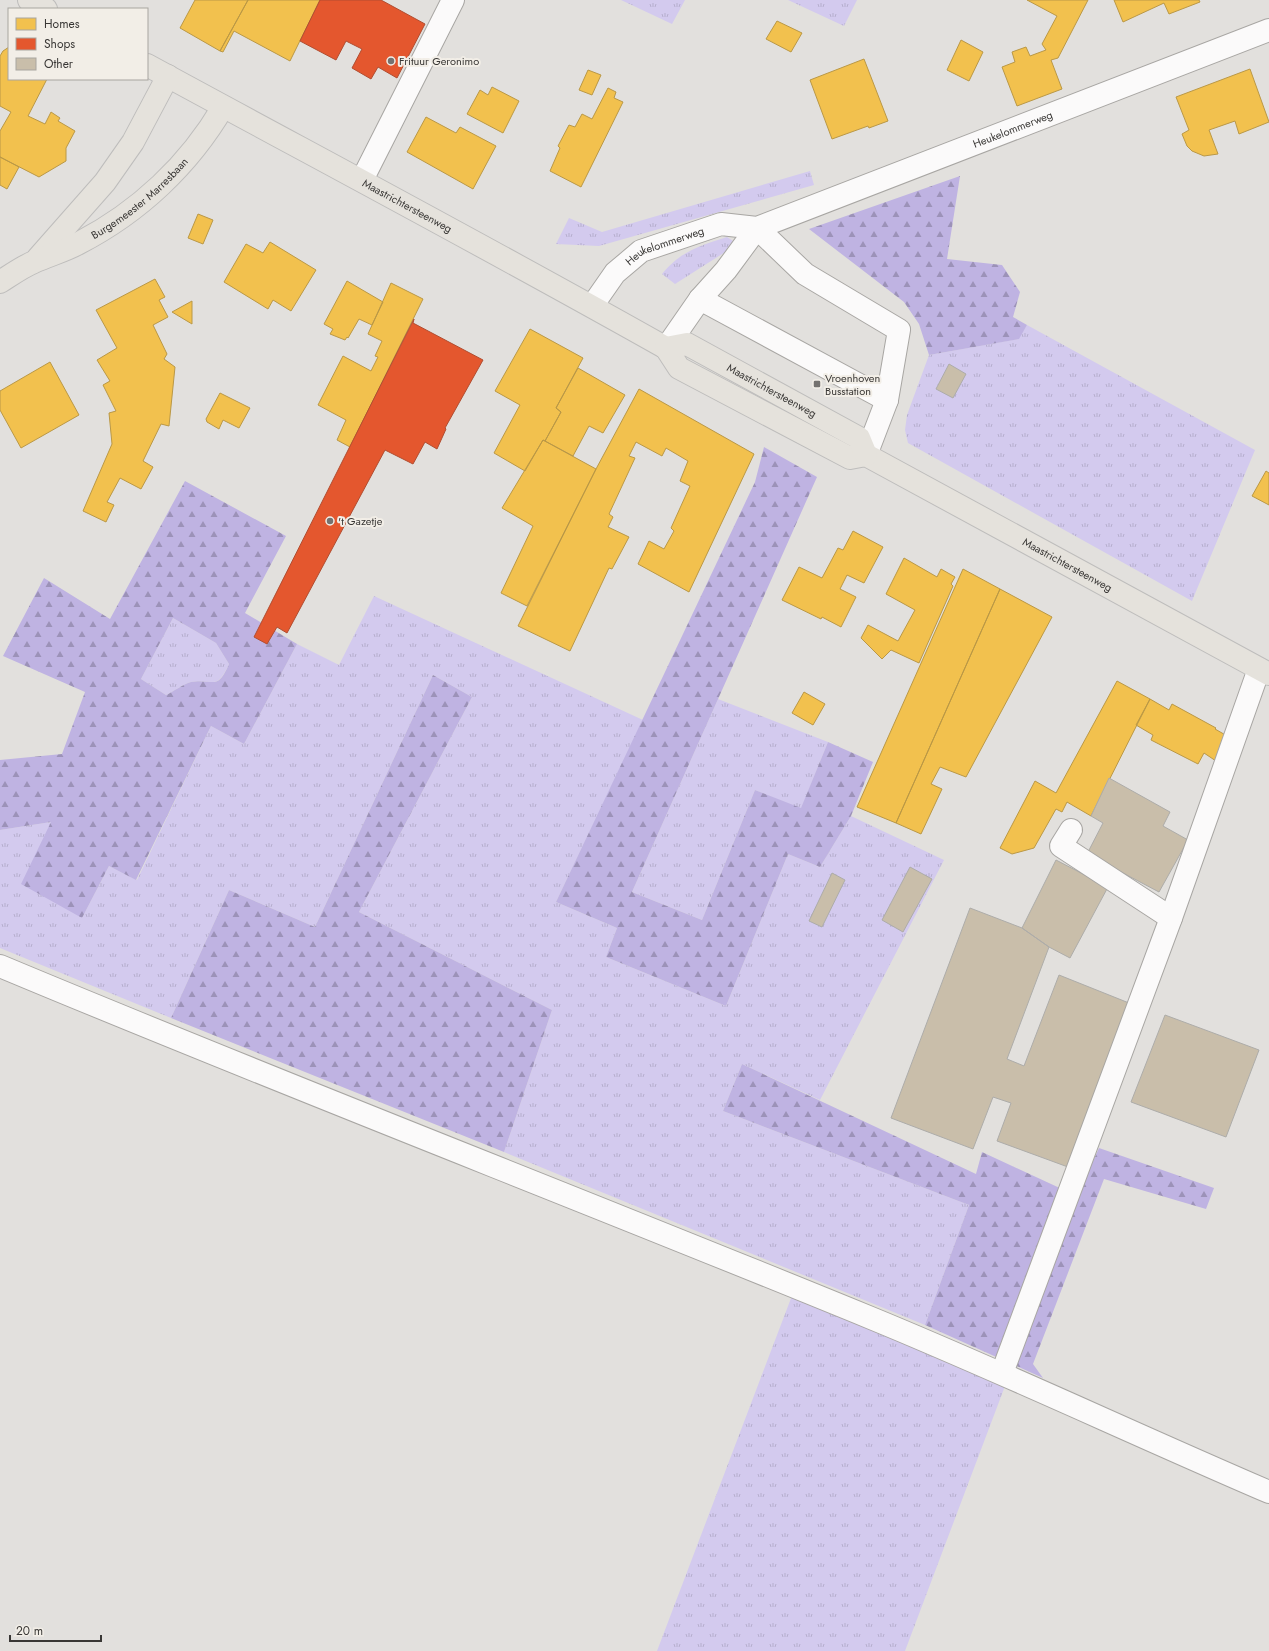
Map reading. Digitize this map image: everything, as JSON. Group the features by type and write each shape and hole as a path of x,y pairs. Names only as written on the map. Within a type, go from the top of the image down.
{"main road":[{"path":"29,0 44,8"},
{"name":"Maastrichtersteenweg","path":"148,66 223,108 362,180 666,348 687,344 859,438 866,455 1264,672"},
{"name":"Burgemeester Marresbaan","path":"33,263 104,182 133,142 168,76"},
{"name":"Burgemeester Marresbaan","path":"0,282 33,263 78,244 129,212 165,182 185,162 203,140 223,108"}],"street":[{"path":"362,180 453,0"},
{"name":"Heukelommerweg","path":"592,306 616,273 640,252 721,224 757,228 1269,30"},
{"path":"666,348 700,299 726,270 757,228 805,274 899,330 887,400 866,455"},
{"path":"700,299 887,400"},
{"path":"1002,1373 1264,672"},
{"path":"1071,830 1061,846 1171,918"},
{"path":"0,966 158,1032 862,1314 1002,1373 1269,1492"}],"green space":[{"path":"621,0 685,0 672,24"},
{"path":"788,0 857,0 844,26"},
{"path":"810,171 814,185 599,246 556,244 569,218 602,232"},
{"path":"960,176 947,259 1002,265 1020,292 1013,317 1027,325 1019,339 929,355 919,324 904,302 809,229"},
{"path":"727,237 733,241 730,249 675,284 662,274 676,260 691,250"},
{"path":"1027,325 1255,450 1192,601 908,443 905,430 907,415 929,355 1018,339"},
{"path":"764,447 817,477 632,892 702,920 755,790 801,808 828,742 873,762 851,816 820,867 788,854 726,1006 606,957 617,928 556,902 755,482"},
{"path":"185,481 286,536 245,613 297,644 244,744 211,726 136,880 109,866 82,918 21,884 51,822 0,830 0,760 62,754 85,692 3,656 44,578 110,619","holes":["173,618 216,643 229,664 225,673 218,681 191,682 166,695 141,679"]},
{"path":"374,596 643,720 556,902 617,928 606,957 726,1006 788,854 820,867 851,816 944,860 820,1100 742,1064 723,1111 969,1205 925,1325 504,1152 552,1010 359,912 472,697 433,675 315,927 229,890 171,1018 0,948 0,830 51,822 82,918 109,866 137,880 211,726 244,744 297,644 339,665"},
{"path":"173,618 216,643 229,664 225,673 217,681 191,682 166,695 141,679"},
{"path":"433,675 472,697 359,912 552,1010 504,1152 171,1018 229,890 315,927"},
{"path":"718,699 828,742 801,809 755,790 702,920 632,892"},
{"path":"742,1064 976,1174 982,1152 1077,1196 1099,1148 1214,1188 1206,1209 1104,1179 1033,1364 1043,1378 925,1325 969,1205 723,1111"},
{"path":"793,1293 1005,1386 905,1651 657,1651"}],"building: Homes":[{"path":"195,0 248,0 220,51 180,28"},
{"path":"248,0 320,0 290,61 234,31 223,52 220,51"},
{"path":"1027,0 1088,0 1058,58 1051,60 1062,89 1017,106 1002,67 1015,62 1012,52 1026,47 1030,56 1046,50 1042,44 1057,16"},
{"path":"1114,0 1199,0 1200,2 1169,14 1164,3 1123,22"},
{"path":"777,21 802,33 791,52 766,39"},
{"path":"961,40 983,52 969,81 947,70"},
{"path":"8,48 8,80 46,80 28,116 45,124 51,112 60,118 58,121 75,131 66,148 66,161 39,177 0,157 0,131 11,112 0,106 0,56 3,51"},
{"path":"864,59 888,121 869,128 868,126 832,139 810,80"},
{"path":"1250,69 1269,122 1239,134 1235,121 1209,130 1218,154 1204,156 1192,151 1187,146 1182,134 1189,130 1176,97"},
{"path":"588,70 601,75 592,95 579,90"},
{"path":"492,87 519,101 503,133 467,114 480,90 488,95"},
{"path":"608,88 616,92 614,98 623,102 581,187 550,171 560,148 558,146 569,125 575,127 582,114 592,119"},
{"path":"426,117 456,133 460,127 496,146 473,189 407,152"},
{"path":"0,157 19,167 7,189 0,185"},
{"path":"198,214 213,220 203,244 188,238"},
{"path":"270,242 316,270 291,311 273,300 268,309 224,282 246,244 263,253"},
{"path":"155,279 165,297 159,300 168,317 153,325 167,354 164,359 175,367 169,426 161,424 143,461 153,467 141,489 120,478 107,502 114,505 106,522 83,511 112,444 109,413 116,411 103,385 110,381 97,360 117,348 96,310"},
{"path":"347,281 383,302 372,325 359,319 348,338 347,337 345,340 330,334 333,329 324,324"},
{"path":"391,283 423,299 350,447 337,440 346,420 318,405 343,356 371,371 378,357 375,356 382,341 368,334"},
{"path":"192,301 192,324 172,312"},
{"path":"530,329 583,358 556,408 561,412 545,441 543,440 525,471 494,453 520,405 495,391"},
{"path":"50,362 79,415 21,448 0,410 0,391"},
{"path":"578,368 625,395 603,433 589,426 573,456 545,441 561,412 556,408"},
{"path":"639,389 754,454 689,592 638,564 649,541 664,549 674,531 671,528 690,486 680,481 688,461 666,448 662,456 636,442 629,456 635,458 609,514 613,517 608,527 629,537 612,569 609,568 570,651 518,626 596,469"},
{"path":"220,393 250,408 239,428 223,420 219,429 207,422 206,419"},
{"path":"543,440 596,469 527,606 501,593 533,526 502,508"},
{"path":"1266,471 1269,473 1269,505 1252,496"},
{"path":"853,531 883,547 864,583 847,575 840,589 856,597 841,627 782,600 799,567 822,578 838,548 843,550"},
{"path":"904,558 937,577 941,569 955,577 951,584 953,586 919,663 891,650 882,659 861,638 868,625 898,641 915,610 886,594"},
{"path":"963,569 1000,589 896,823 857,807"},
{"path":"1000,589 1052,617 966,777 940,767 931,784 942,789 921,834 896,823"},
{"path":"1117,681 1150,699 1091,816 1067,802 1062,812 1056,809 1034,848 1012,854 1000,848 1035,781 1056,793"},
{"path":"804,692 825,704 813,725 792,713"},
{"path":"1150,699 1169,710 1172,704 1216,728 1215,729 1229,737 1216,761 1204,753 1198,764 1151,740 1153,735 1136,725"}],"building: Shops":[{"path":"320,0 381,0 425,24 397,78 378,67 371,79 352,68 362,49 346,41 336,60 300,41"},
{"name":"'t Gazetje","path":"414,319 413,323 483,360 445,428 446,429 437,449 425,442 413,464 385,450 287,633 277,627 267,644 254,637"}],"building: Other":[{"path":"949,364 966,374 953,398 936,389"},
{"path":"1109,778 1170,812 1163,826 1188,840 1159,892 1087,854 1103,823 1091,816"},
{"path":"1056,860 1108,887 1070,958 1049,947 1022,928"},
{"path":"910,867 932,879 903,932 882,920"},
{"path":"832,873 845,880 822,927 809,921"},
{"path":"970,908 1022,928 1049,947 1007,1059 1024,1066 1059,975 1129,1003 1068,1167 997,1141 1011,1103 993,1097 973,1149 891,1118"},
{"path":"1165,1015 1259,1050 1226,1137 1131,1102"}],"place":[{"name":"Frituur Geronimo","path":"391,61"},
{"name":"Vroenhoven Busstation","path":"817,384"},
{"name":"'t Gazetje","path":"330,521"}]}
